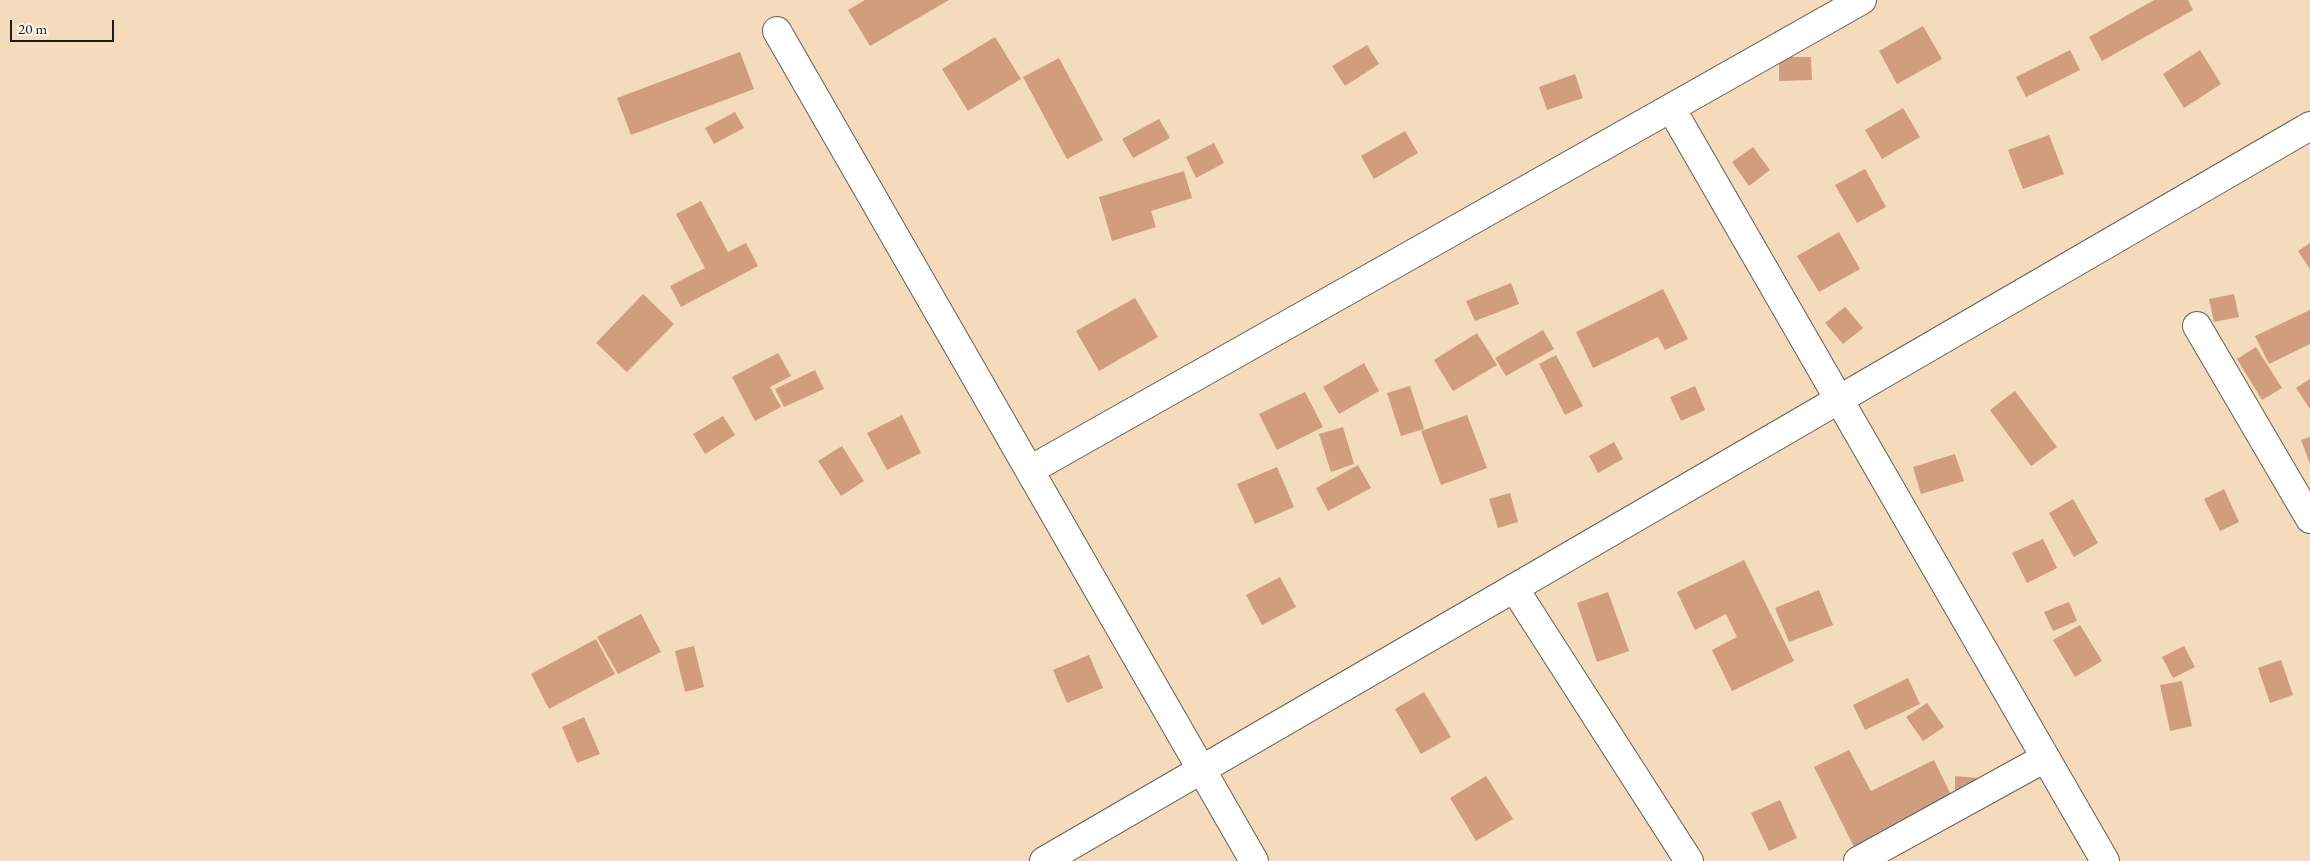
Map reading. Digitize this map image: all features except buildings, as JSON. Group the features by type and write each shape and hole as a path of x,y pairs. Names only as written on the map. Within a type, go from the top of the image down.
{"street":[{"path":"1030,470 1862,0"},
{"path":"777,31 1254,861"},
{"path":"1671,108 2105,861"},
{"path":"1044,861 2310,126"},
{"path":"2197,326 2310,519"},
{"path":"1514,588 1688,861"},
{"path":"1858,861 2045,758"}]}
